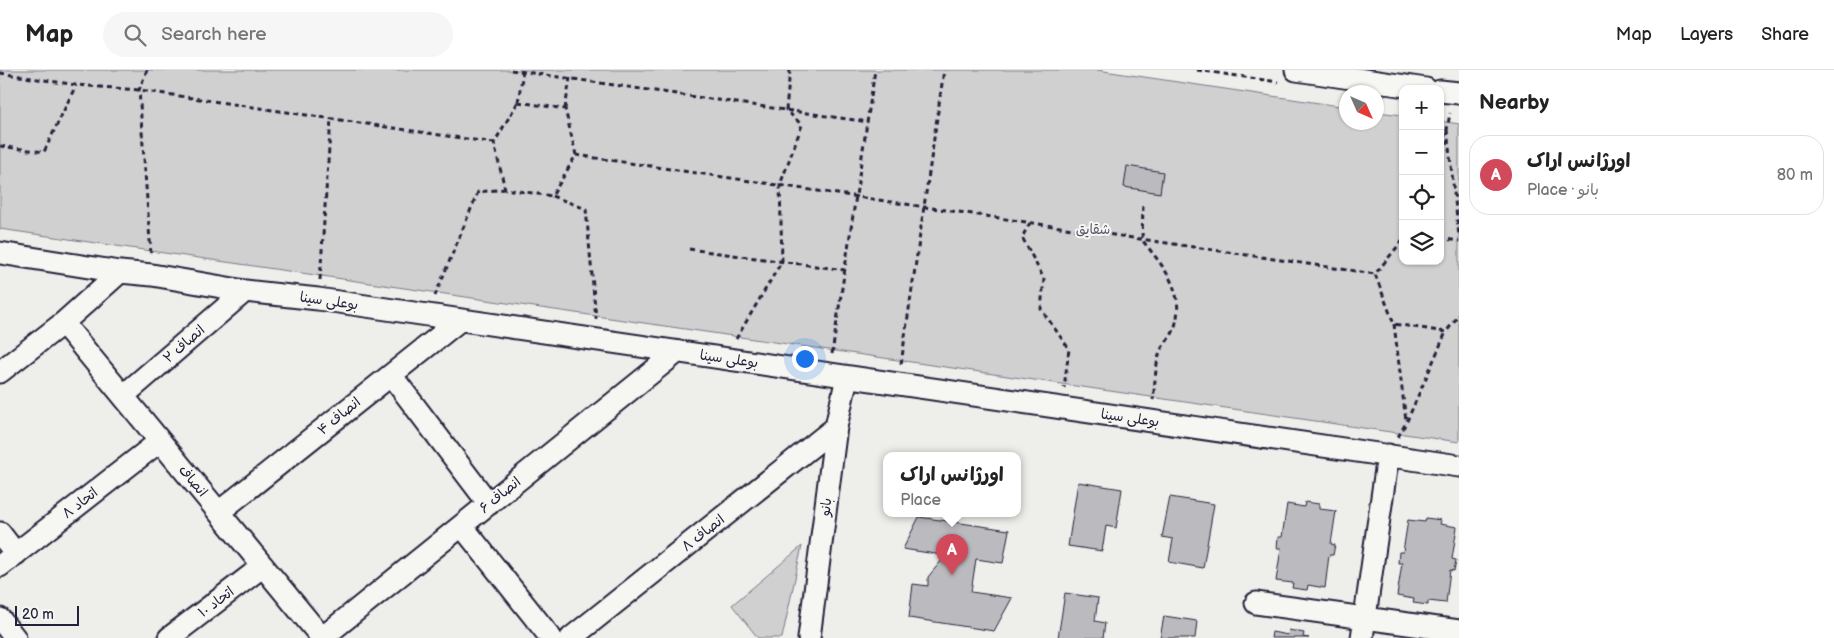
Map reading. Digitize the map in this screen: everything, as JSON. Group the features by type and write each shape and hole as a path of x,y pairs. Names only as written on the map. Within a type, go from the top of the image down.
{"street":[{"path":"1296,70 1399,85"},
{"path":"1444,92 1459,94"},
{"name":"بوعلی سینا","path":"0,253 120,272 152,275 245,291 318,299 1459,466"},
{"path":"0,372 64,323 120,272"},
{"name":"انصاف ۲","path":"123,396 245,291"},
{"name":"انصاف ۴","path":"219,512 460,320"},
{"name":"انصاف","path":"64,323 322,638"},
{"name":"انصاف ۶","path":"322,638 677,352"},
{"path":"390,375 489,504"},
{"name":"بانو","path":"809,638 836,428 838,376"},
{"name":"انصاف ۸","path":"571,638 836,428"},
{"name":"اتحاد ۸","path":"8,560 160,441"},
{"path":"1363,628 1388,455"},
{"path":"462,526 551,638"},
{"path":"0,533 8,560"},
{"name":"اتحاد ۱۰","path":"169,638 263,566"},
{"path":"1256,603 1363,628 1459,631"},
{"path":"0,619 15,638"}],"path":[{"path":"147,70 140,90 152,275"},
{"path":"511,70 868,122"},
{"path":"786,110 790,70"},
{"path":"838,376 845,270 876,70"},
{"path":"898,384 944,70"},
{"path":"505,189 494,143 518,102 523,72"},
{"path":"0,73 76,84 140,90 494,143"},
{"path":"552,196 576,155 565,109 570,78"},
{"path":"0,146 44,152 76,84"},
{"path":"518,102 565,109"},
{"path":"725,358 782,261 780,185 802,126 786,110"},
{"path":"318,299 331,118"},
{"path":"1444,138 1447,130 1459,236"},
{"path":"576,155 1375,274"},
{"path":"427,315 478,192 505,189 552,196 586,209 598,340"},
{"path":"1143,206 1142,240 1164,267 1176,290 1177,315 1172,333 1159,353 1150,421"},
{"path":"1030,223 1022,237 1044,279 1041,308 1069,349 1062,408"},
{"path":"1444,239 1459,241"},
{"path":"1375,274 1399,245"},
{"path":"689,249 845,270"},
{"path":"1375,274 1394,324 1406,421 1446,332 1459,315"},
{"path":"1394,324 1446,332"}],"green space":[{"name":"شقایق","path":"0,70 1097,70 1339,106 1339,130 1384,130 1384,113 1399,115 1399,265 1444,265 1444,122 1459,124 1459,442 0,229"},
{"path":"802,546 782,638 758,638 732,605"}],"building":[{"path":"1127,166 1163,172 1160,193 1124,187"},
{"path":"1078,482 1122,489 1116,528 1106,526 1102,551 1068,546"},
{"path":"1170,497 1214,504 1203,568 1169,562 1173,539 1162,537"},
{"path":"1305,502 1319,504 1319,509 1336,511 1331,544 1335,545 1333,555 1329,555 1325,588 1308,585 1307,590 1292,588 1293,583 1276,581 1281,548 1277,548 1278,537 1282,537 1287,504 1304,507"},
{"path":"919,517 1009,530 1003,563 976,559 971,592 1012,598 994,631 909,618 913,584 928,586 928,577 942,560 942,555 903,549"},
{"path":"1426,518 1441,520 1440,524 1457,527 1452,559 1456,560 1454,571 1450,570 1446,603 1428,601 1428,605 1413,603 1414,599 1397,596 1402,563 1398,563 1399,552 1403,552 1408,520 1425,522"},
{"path":"1065,593 1098,598 1095,621 1105,623 1103,638 1058,638"},
{"path":"1164,616 1197,621 1195,638 1160,638"},
{"path":"1289,630 1304,633 1303,637 1309,638 1271,638 1272,632 1288,635"}],"place":[{"name":"اورژانس اراک","path":"952,575"}]}
